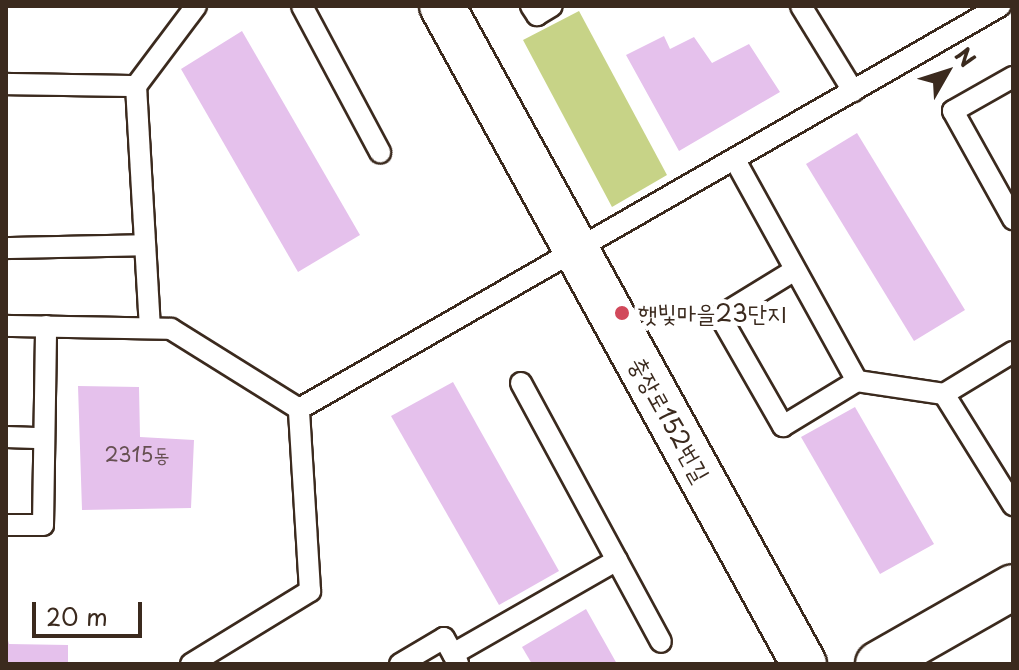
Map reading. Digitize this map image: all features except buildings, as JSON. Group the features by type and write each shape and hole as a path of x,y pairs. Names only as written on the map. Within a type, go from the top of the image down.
{"street":[{"name":"충장로152번길","path":"442,6 804,664"},
{"path":"878,664 1013,587"}],"lane":[{"path":"150,328 136,86 196,6"},
{"path":"302,6 380,152"},
{"path":"531,6 537,15 552,6"},
{"path":"299,409 1000,6"},
{"path":"806,7 853,91"},
{"path":"1013,77 953,111 1013,219"},
{"path":"6,84 136,86"},
{"path":"735,160 857,381"},
{"path":"6,248 145,245"},
{"path":"795,270 720,316 783,426 857,381 944,394 1013,352"},
{"path":"6,326 171,329 299,409"},
{"path":"6,525 43,525 46,326"},
{"path":"521,383 661,642"},
{"path":"944,394 1013,505"},
{"path":"203,661 310,591 299,409"},
{"path":"6,437 43,438"},
{"path":"400,664 444,638 456,659 617,560"}],"green space":[{"path":"579,11 667,175 612,207 523,40"}],"place":[{"name":"햇빛마을23단지","path":"622,313"}]}
